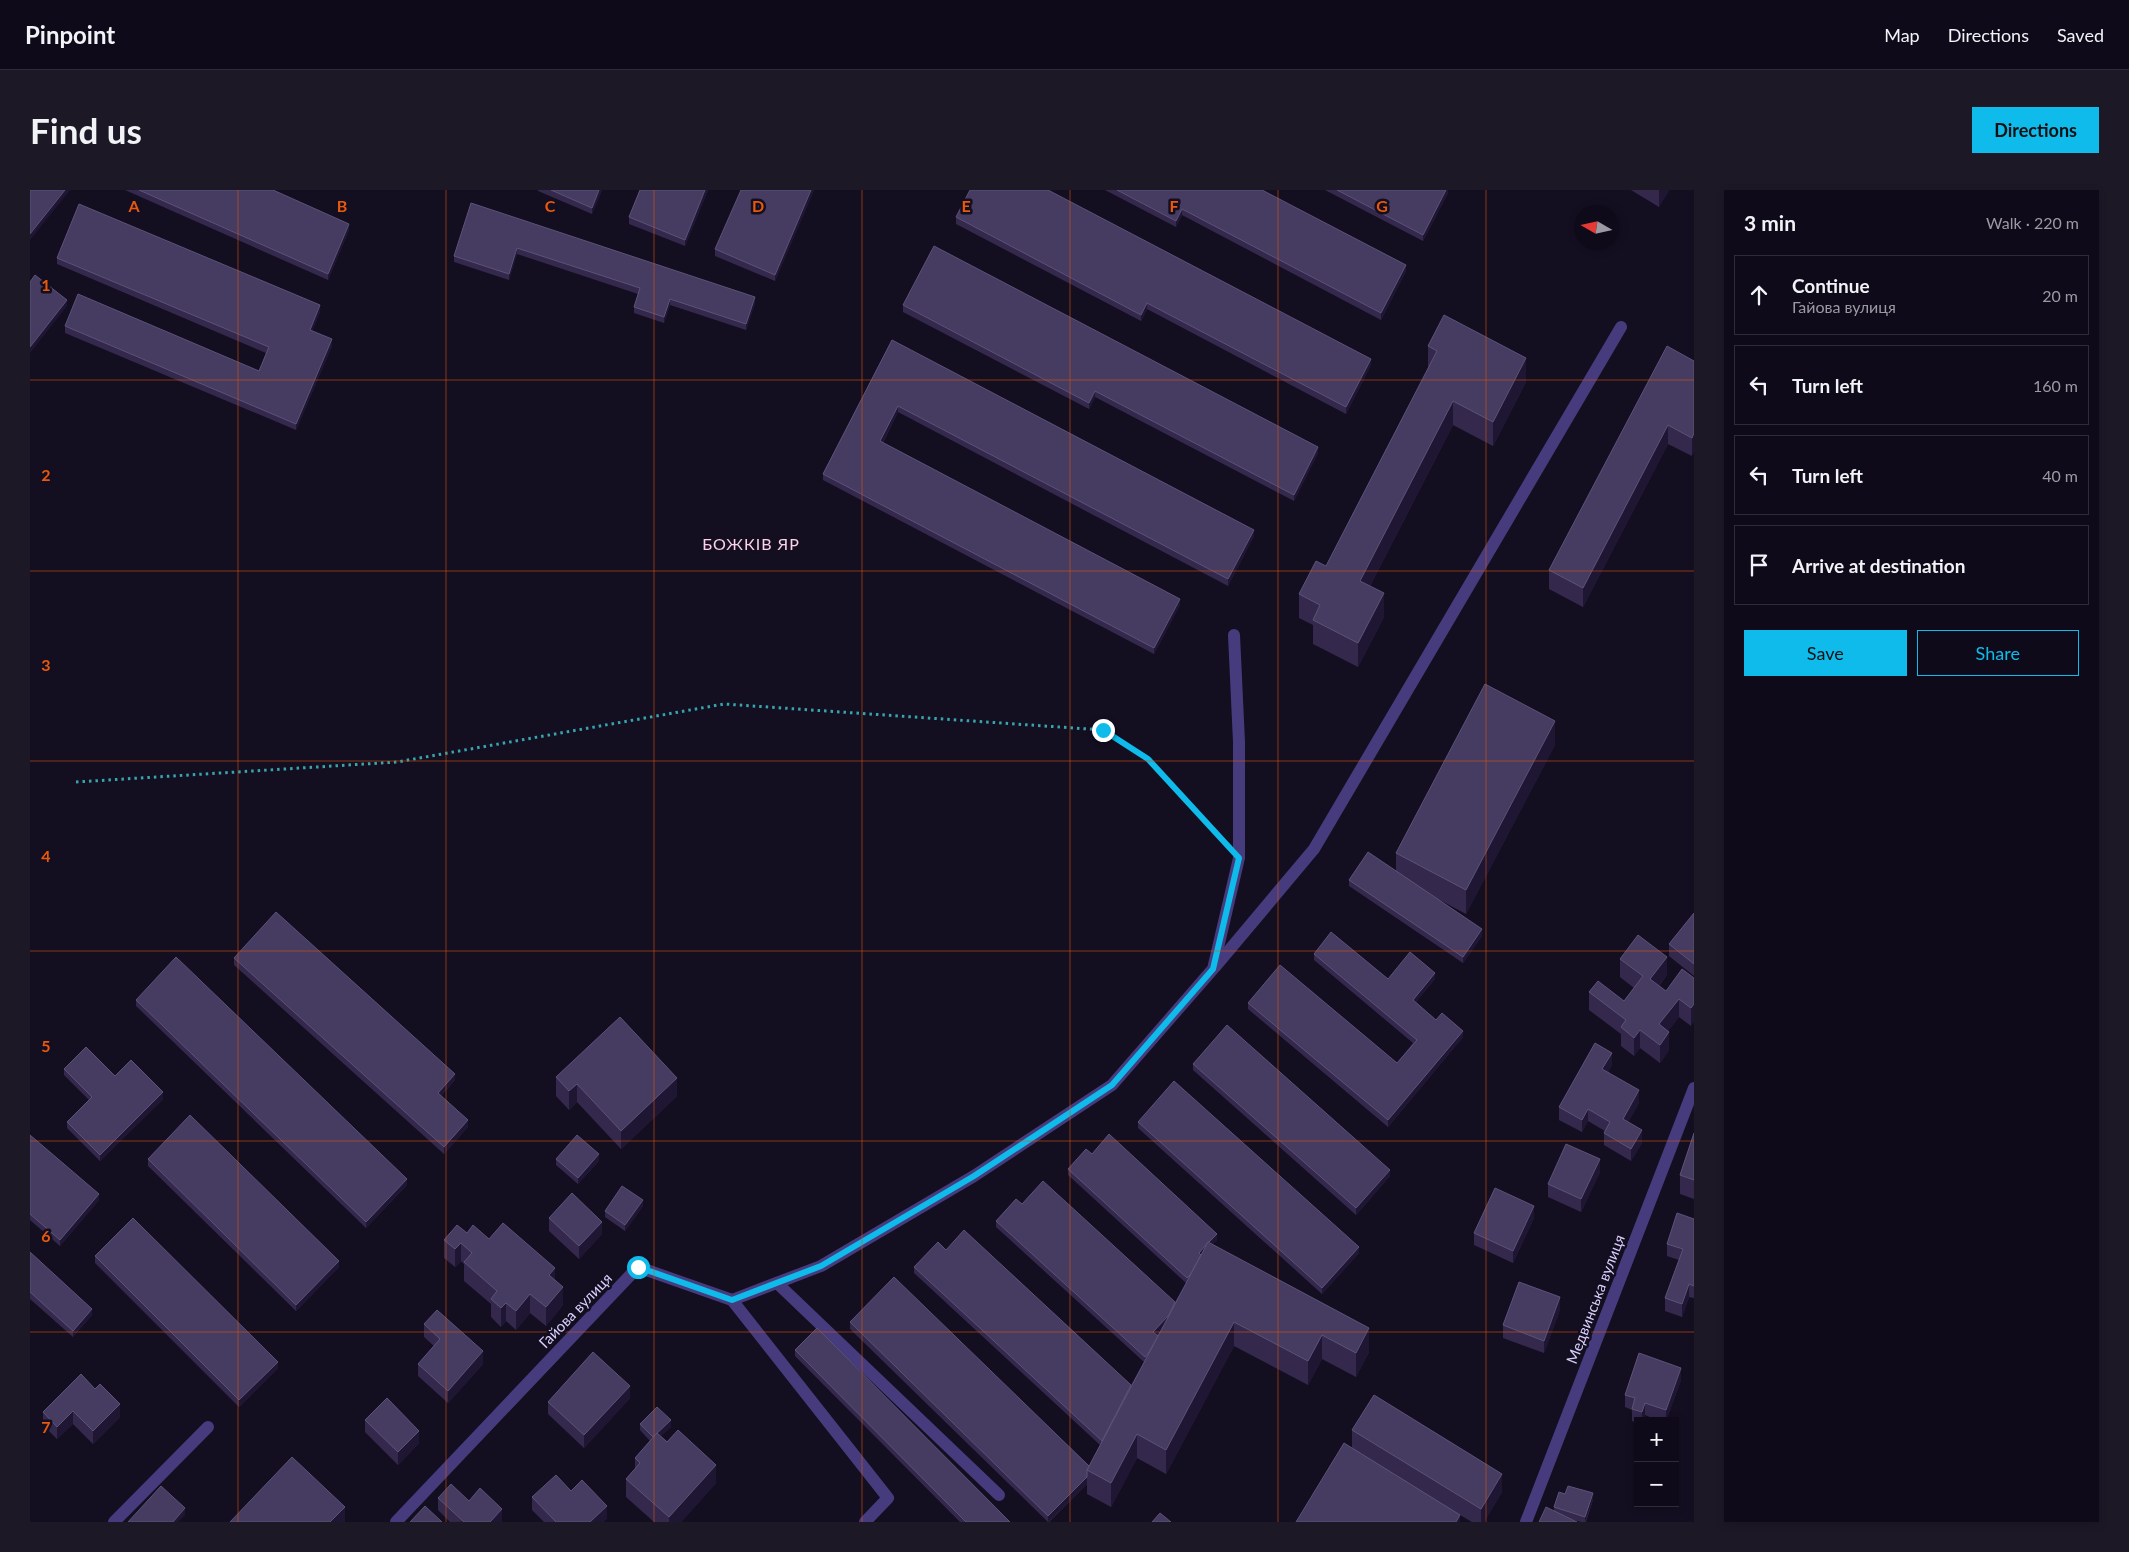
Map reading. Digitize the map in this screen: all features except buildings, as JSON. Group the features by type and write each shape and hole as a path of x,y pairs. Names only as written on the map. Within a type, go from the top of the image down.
{"street":[{"path":"865,1522 888,1498 732,1300 821,1266 974,1176 1112,1085 1314,849 1621,327"},
{"path":"1213,969 1239,858 1239,742 1234,635"},
{"name":"Медвинська вулиця","path":"1526,1522 1694,1088"},
{"name":"Гайова вулиця","path":"396,1522 638,1267 732,1300"},
{"path":"777,1283 1000,1495"},
{"path":"114,1522 208,1427"}],"path":[{"path":"76,782 397,762 724,704 734,704 1103,730 1148,759 1239,858"}],"district":[{"name":"БОЖКІВ ЯР","path":"751,543"}],"route":[{"path":"638,1267 732,1300 821,1266 974,1176 1112,1085 1213,969 1239,858 1148,759 1103,730"}]}
